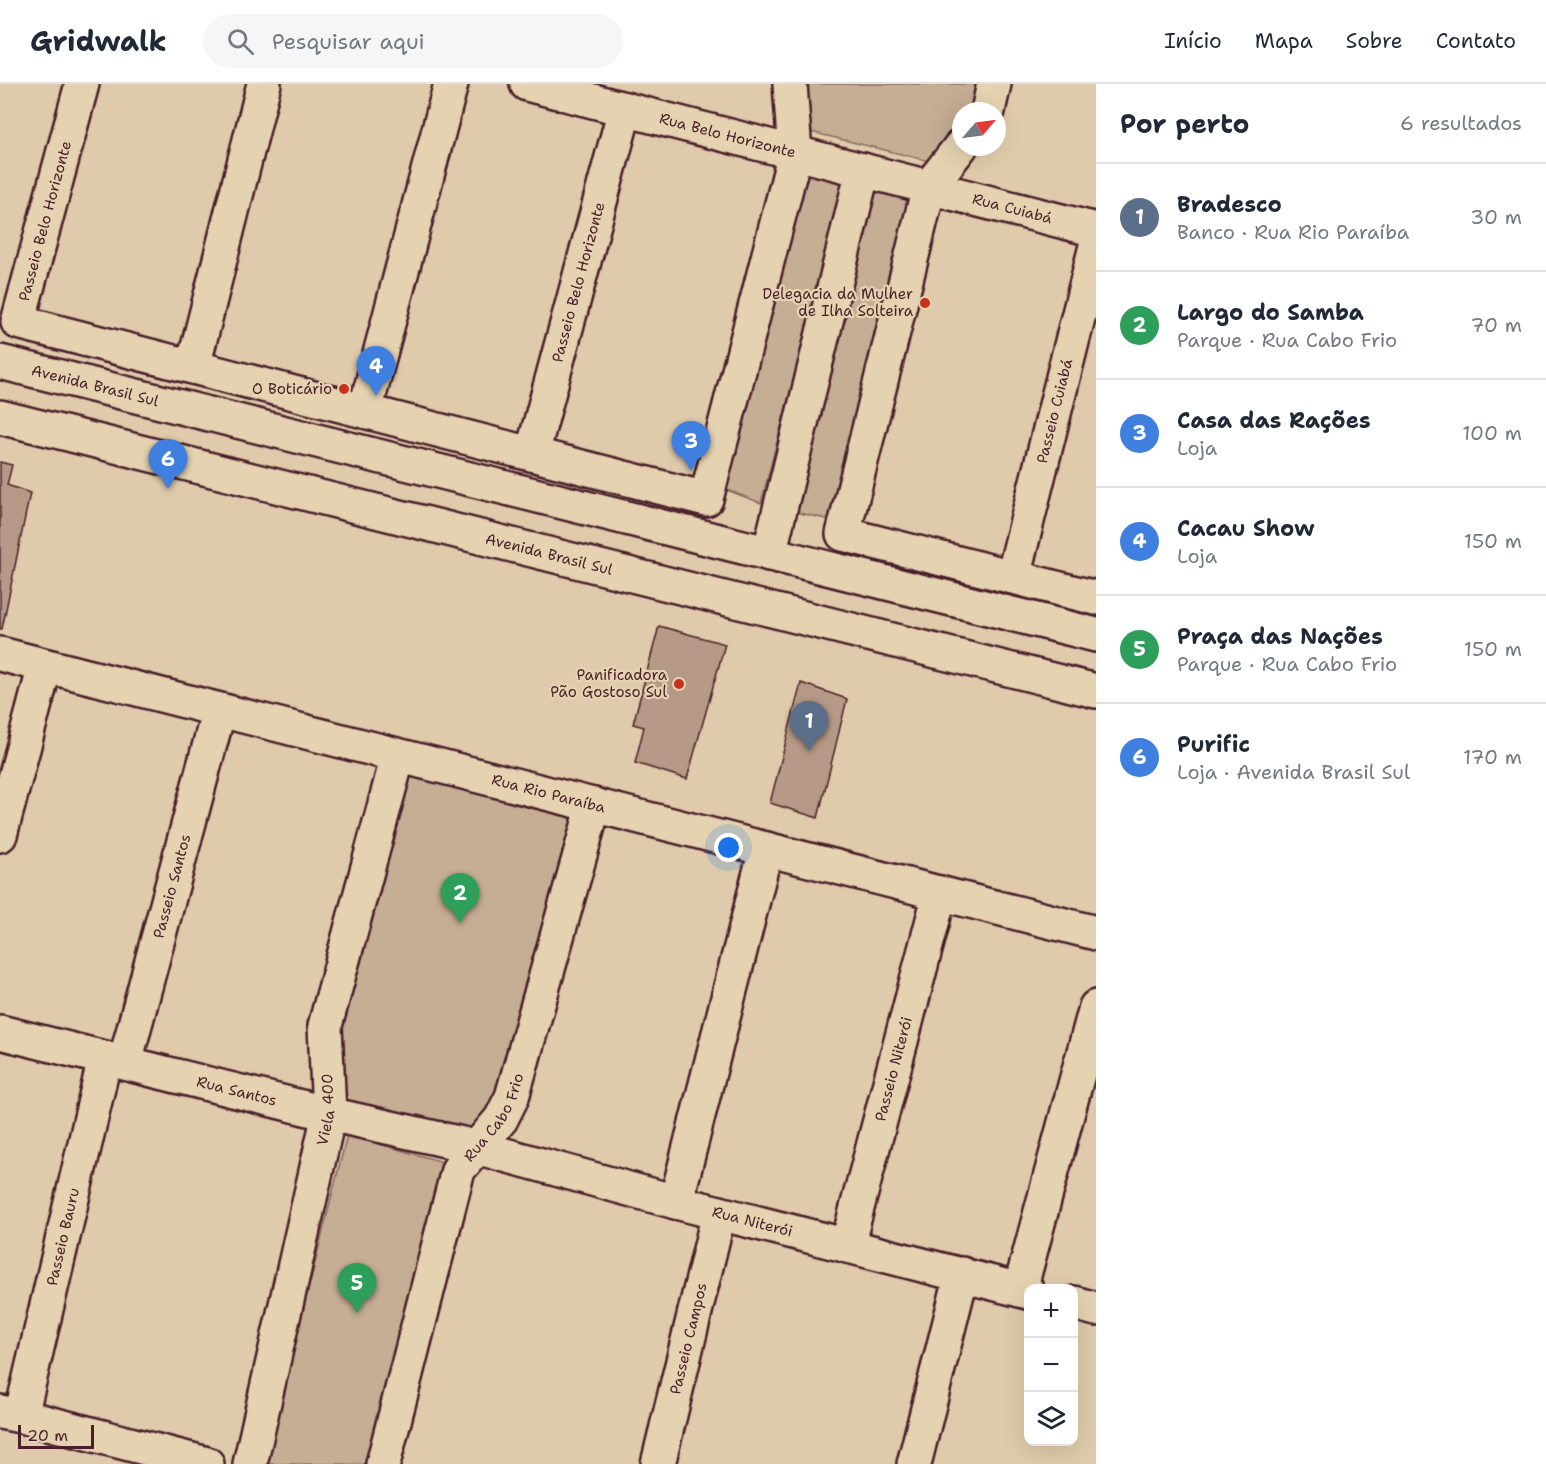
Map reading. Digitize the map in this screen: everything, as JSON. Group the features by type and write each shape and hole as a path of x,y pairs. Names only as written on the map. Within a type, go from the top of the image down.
{"street":[{"name":"Passeio Belo Horizonte","path":"82,84 18,322 706,499 795,153"},
{"path":"193,367 264,84"},
{"path":"365,411 451,84"},
{"name":"Rua Belo Horizonte","path":"530,84 929,187"},
{"path":"790,84 795,153"},
{"path":"990,102 994,84"},
{"name":"Passeio Belo Horizonte","path":"532,454 625,109"},
{"path":"953,156 929,187 843,534 1096,598"},
{"path":"770,554 863,171"},
{"name":"Rua Cuiabá","path":"929,187 1096,230"},
{"name":"Passeio Cuiabá","path":"1013,576 1096,246"},
{"name":"Avenida Brasil Sul","path":"0,362 1096,635"},
{"name":"Avenida Brasil Sul","path":"0,417 1096,691"},
{"name":"Rua Rio Paraíba","path":"0,654 1096,933"},
{"path":"0,836 45,666"},
{"name":"Passeio Santos","path":"115,1060 219,710"},
{"name":"Viela 400","path":"250,1464 329,1114 325,1026 398,756"},
{"name":"Rua Cabo Frio","path":"383,1464 458,1170 501,1119 512,1097 594,806"},
{"path":"676,1202 766,849"},
{"name":"Passeio Niterói","path":"847,1246 940,893"},
{"path":"1026,1284 1096,1007"},
{"name":"Rua Santos","path":"0,1032 329,1114 476,1147"},
{"name":"Passeio Bauru","path":"10,1414 115,1060"},
{"name":"Rua Niterói","path":"476,1147 676,1202 1024,1291"},
{"name":"Passeio Campos","path":"658,1464 719,1213"},
{"path":"914,1464 962,1275"},
{"path":"1078,1304 1096,1309"},
{"path":"10,1414 207,1464"}],"shaded area":[{"path":"804,84 982,84 977,102 952,102 952,138 933,162 811,132"},
{"path":"801,167 845,182 761,503 719,487"},
{"path":"875,184 918,197 835,521 791,511"},
{"path":"409,768 582,813 512,1091 468,1138 341,1108 335,1033"},
{"path":"347,1135 450,1164 373,1464 268,1464 265,1463"}],"building":[{"path":"0,462 12,465 7,485 30,493 2,629 0,629"},
{"name":"Panificadora Pão Gostoso Sul","path":"659,626 725,644 687,779 635,763 644,727 633,724"},
{"path":"801,683 847,699 818,818 770,803"}],"place":[{"name":"Delegacia da Mulher de Ilha Solteira","path":"925,303"},
{"name":"O Boticário","path":"344,389"},
{"name":"Cacau Show","path":"376,396"},
{"name":"Casa das Rações","path":"691,471"},
{"name":"Purific","path":"168,489"},
{"name":"Panificadora Pão Gostoso Sul","path":"679,684"},
{"name":"Bradesco","path":"809,751"},
{"name":"Largo do Samba","path":"460,923"},
{"name":"Praça das Nações","path":"357,1313"}]}
